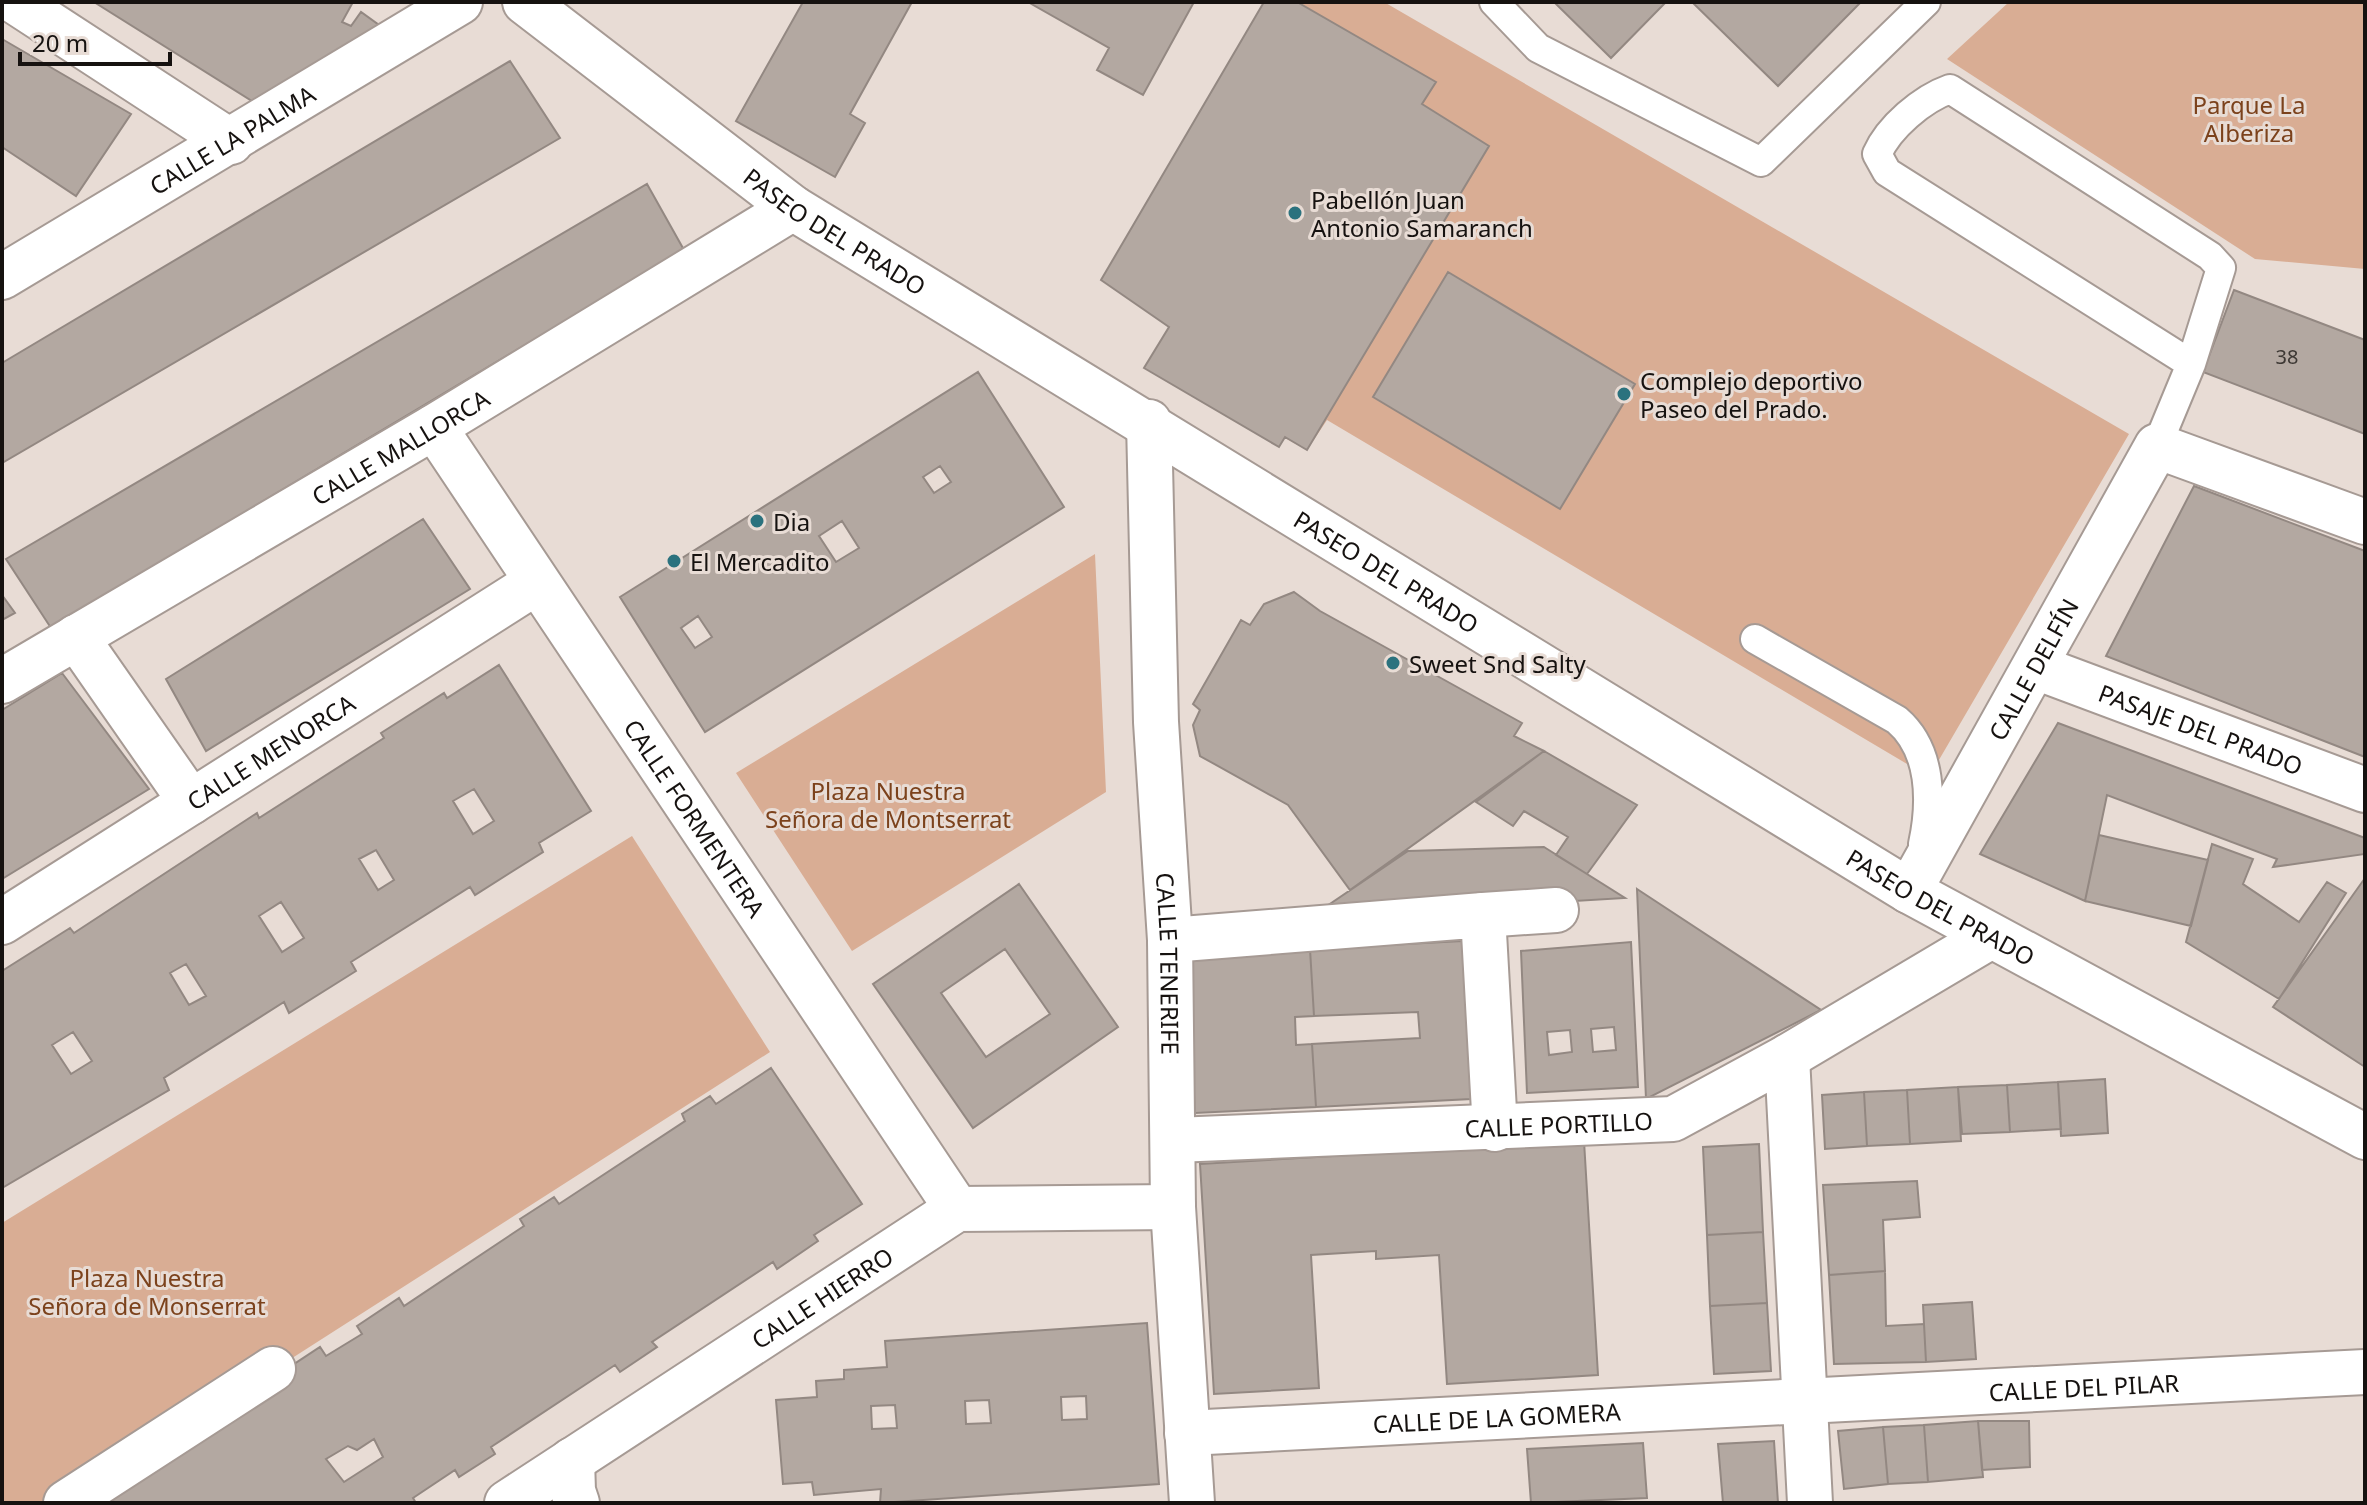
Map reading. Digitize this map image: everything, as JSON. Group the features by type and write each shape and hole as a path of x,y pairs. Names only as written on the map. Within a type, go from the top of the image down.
{"street":[{"path":"16,2 231,142"},
{"name":"CALLE LA PALMA","path":"2,277 460,2"},
{"name":"PASEO DEL PRADO","path":"525,2 793,208 1149,422 1909,891 2365,1137"},
{"name":"CALLE MALLORCA","path":"2,681 434,427 793,208"},
{"name":"CALLE TENERIFE","path":"1149,422 1156,722 1170,940 1175,1140 1173,1207 1192,1503"},
{"name":"CALLE FORMENTERA","path":"434,427 957,1209"},
{"path":"2157,446 2365,522"},
{"name":"CALLE DELFÍN","path":"1909,891 2157,446"},
{"name":"CALLE MENORCA","path":"2,922 537,582"},
{"path":"76,637 191,802"},
{"name":"PASAJE DEL PRADO","path":"2036,667 2365,790"},
{"path":"1170,940 1556,910"},
{"path":"1483,915 1495,1129"},
{"name":"CALLE PORTILLO","path":"1175,1140 1495,1129 1673,1119 1787,1057 1991,936"},
{"path":"1787,1057 1810,1503"},
{"path":"957,1209 1173,1207"},
{"name":"CALLE HIERRO","path":"507,1503 957,1209"},
{"path":"66,1503 273,1369"},
{"name":"CALLE DEL PILAR","path":"1804,1400 2365,1372"},
{"name":"CALLE DE LA GOMERA","path":"1187,1433 1804,1400"},
{"path":"572,1460 573,1491 577,1503"}],"lane":[{"path":"1494,2 1538,48 1761,162 1926,2"},
{"path":"2157,446 2191,364 2221,268 2210,256 1950,89 1936,94 1884,137 1877,154 1887,172 2191,364"},
{"path":"1755,639 1897,720 1913,733 1924,764 1931,808 1909,891"}],"green space":[{"name":"Complejo deportivo Paseo del Prado.","path":"1264,2 1384,2 2129,434 1929,777 1327,420 1307,450 1285,438 1279,447 1144,368 1169,327 1101,280"},
{"name":"Parque La Alberiza","path":"2009,2 2365,2 2365,269 2255,259 1947,59"},
{"name":"Plaza Nuestra Señora de Montserrat","path":"1095,554 1106,792 852,951 736,773"},
{"name":"Plaza Nuestra Señora de Monserrat","path":"632,836 770,1052 66,1503 2,1503 2,1223"}],"building":[{"path":"94,2 353,2 342,22 351,26 361,12 379,25 252,101"},
{"path":"803,2 912,2 850,114 865,123 835,177 736,121"},
{"path":"1028,2 1194,2 1143,95 1097,70 1109,48"},
{"name":"Pabellón Juan Antonio Samaranch","path":"1264,2 1297,2 1436,82 1422,104 1489,146 1307,450 1285,437 1279,447 1144,368 1169,327 1101,280"},
{"path":"1554,2 1666,2 1611,58"},
{"path":"1692,2 1861,2 1778,86"},
{"path":"2,39 131,114 76,196 2,147"},
{"path":"510,61 560,138 2,463 2,363"},
{"path":"647,184 684,250 51,628 6,559"},
{"path":"1448,272 1635,384 1560,509 1373,397"},
{"path":"2234,290 2365,340 2365,434 2203,372"},
{"path":"978,372 1064,507 705,732 620,597","holes":["940,466 951,482 934,493 923,477","842,521 859,548 836,562 819,536","698,616 712,637 695,648 681,628"]},
{"path":"2194,486 2365,551 2365,757 2106,656"},
{"path":"423,519 470,589 206,751 166,679"},
{"path":"1294,592 1320,611 1522,723 1514,736 1544,751 1350,890 1288,805 1200,756 1193,725 1200,710 1193,704 1241,620 1250,625 1264,604"},
{"path":"2,595 15,613 2,620"},
{"path":"499,665 591,811 539,843 543,852 475,895 470,887 351,962 356,971 289,1013 284,1002 164,1078 169,1090 2,1188 2,971 70,928 74,933 257,813 259,818 384,738 381,733 444,693 447,698","holes":["474,789 494,821 473,834 453,801","376,850 394,880 378,890 359,859","281,902 304,938 282,952 259,916","186,964 206,996 189,1005 170,973","73,1032 92,1061 71,1074 52,1045"]},
{"path":"62,673 149,789 2,879 2,710"},
{"path":"2058,723 2365,838 2365,854 2273,867 2277,859 2107,795 2085,901 1980,854"},
{"path":"1544,751 1637,805 1587,874 1556,855 1568,837 1524,811 1513,826 1476,802"},
{"path":"2099,835 2208,860 2191,926 2085,901"},
{"path":"2212,844 2253,859 2243,884 2299,922 2327,882 2346,893 2279,999 2186,942"},
{"path":"1544,847 1625,898 1325,916 1324,908 1408,851"},
{"path":"2365,878 2365,1067 2273,1007"},
{"path":"1019,884 1118,1027 973,1128 873,984","holes":["1005,949 1050,1014 986,1057 941,993"]},
{"path":"1637,889 1821,1010 1646,1099"},
{"path":"1463,941 1471,1099 1316,1107 1312,1044 1420,1038 1418,1012 1314,1016 1310,949"},
{"path":"1631,942 1638,1087 1527,1093 1521,951","holes":["1614,1027 1616,1050 1593,1052 1591,1029","1570,1030 1572,1052 1549,1055 1547,1032"]},
{"path":"1310,949 1314,1016 1295,1017 1296,1045 1312,1044 1316,1107 1195,1113 1187,956"},
{"path":"771,1068 862,1204 814,1235 818,1241 777,1269 773,1262 652,1342 657,1347 620,1372 615,1365 491,1447 495,1454 459,1477 455,1470 413,1498 416,1503 83,1503 320,1347 326,1356 362,1334 357,1326 399,1298 404,1306 524,1226 520,1219 554,1197 559,1204 685,1121 682,1114 710,1096 716,1104","holes":["374,1439 383,1457 344,1482 326,1459 348,1446 357,1450"]},
{"path":"2105,1079 2108,1133 2061,1136 2058,1082"},
{"path":"2058,1082 2061,1129 2010,1132 2007,1085"},
{"path":"2007,1085 2010,1132 1962,1134 1958,1087"},
{"path":"1958,1087 1961,1141 1910,1144 1907,1090"},
{"path":"1907,1090 1910,1144 1867,1146 1864,1092"},
{"path":"1864,1092 1867,1146 1825,1149 1822,1095"},
{"path":"1584,1141 1598,1375 1447,1384 1439,1255 1376,1259 1376,1251 1311,1255 1319,1388 1214,1394 1200,1164"},
{"path":"1759,1144 1763,1232 1707,1235 1703,1147"},
{"path":"1917,1181 1920,1217 1883,1220 1885,1271 1829,1275 1823,1185"},
{"path":"1763,1232 1767,1303 1710,1306 1707,1235"},
{"path":"1885,1271 1886,1326 1924,1324 1926,1362 1834,1364 1829,1275"},
{"path":"1972,1302 1976,1359 1926,1362 1923,1305"},
{"path":"1767,1303 1771,1371 1714,1374 1710,1306"},
{"path":"1147,1323 1159,1484 880,1503 881,1489 814,1495 812,1482 783,1484 776,1400 817,1397 816,1381 844,1379 844,1370 887,1367 885,1341","holes":["1086,1396 1087,1419 1062,1420 1061,1397","989,1400 991,1423 966,1424 965,1401","895,1405 897,1428 872,1429 871,1406"]},
{"path":"1978,1421 1983,1477 1928,1482 1924,1425"},
{"path":"1978,1421 2029,1421 2030,1467 1982,1470"},
{"path":"1924,1425 1928,1482 1888,1484 1883,1427"},
{"path":"1883,1427 1888,1484 1844,1489 1838,1431"},
{"path":"1774,1441 1778,1503 1723,1503 1718,1444"},
{"path":"1643,1443 1647,1498 1531,1503 1527,1449"}],"place":[{"name":"Pabellón Juan Antonio Samaranch","path":"1295,213"},
{"name":"Complejo deportivo Paseo del Prado.","path":"1624,394"},
{"name":"Dia","path":"757,521"},
{"name":"El Mercadito","path":"674,561"},
{"name":"Sweet Snd Salty","path":"1393,663"}]}
